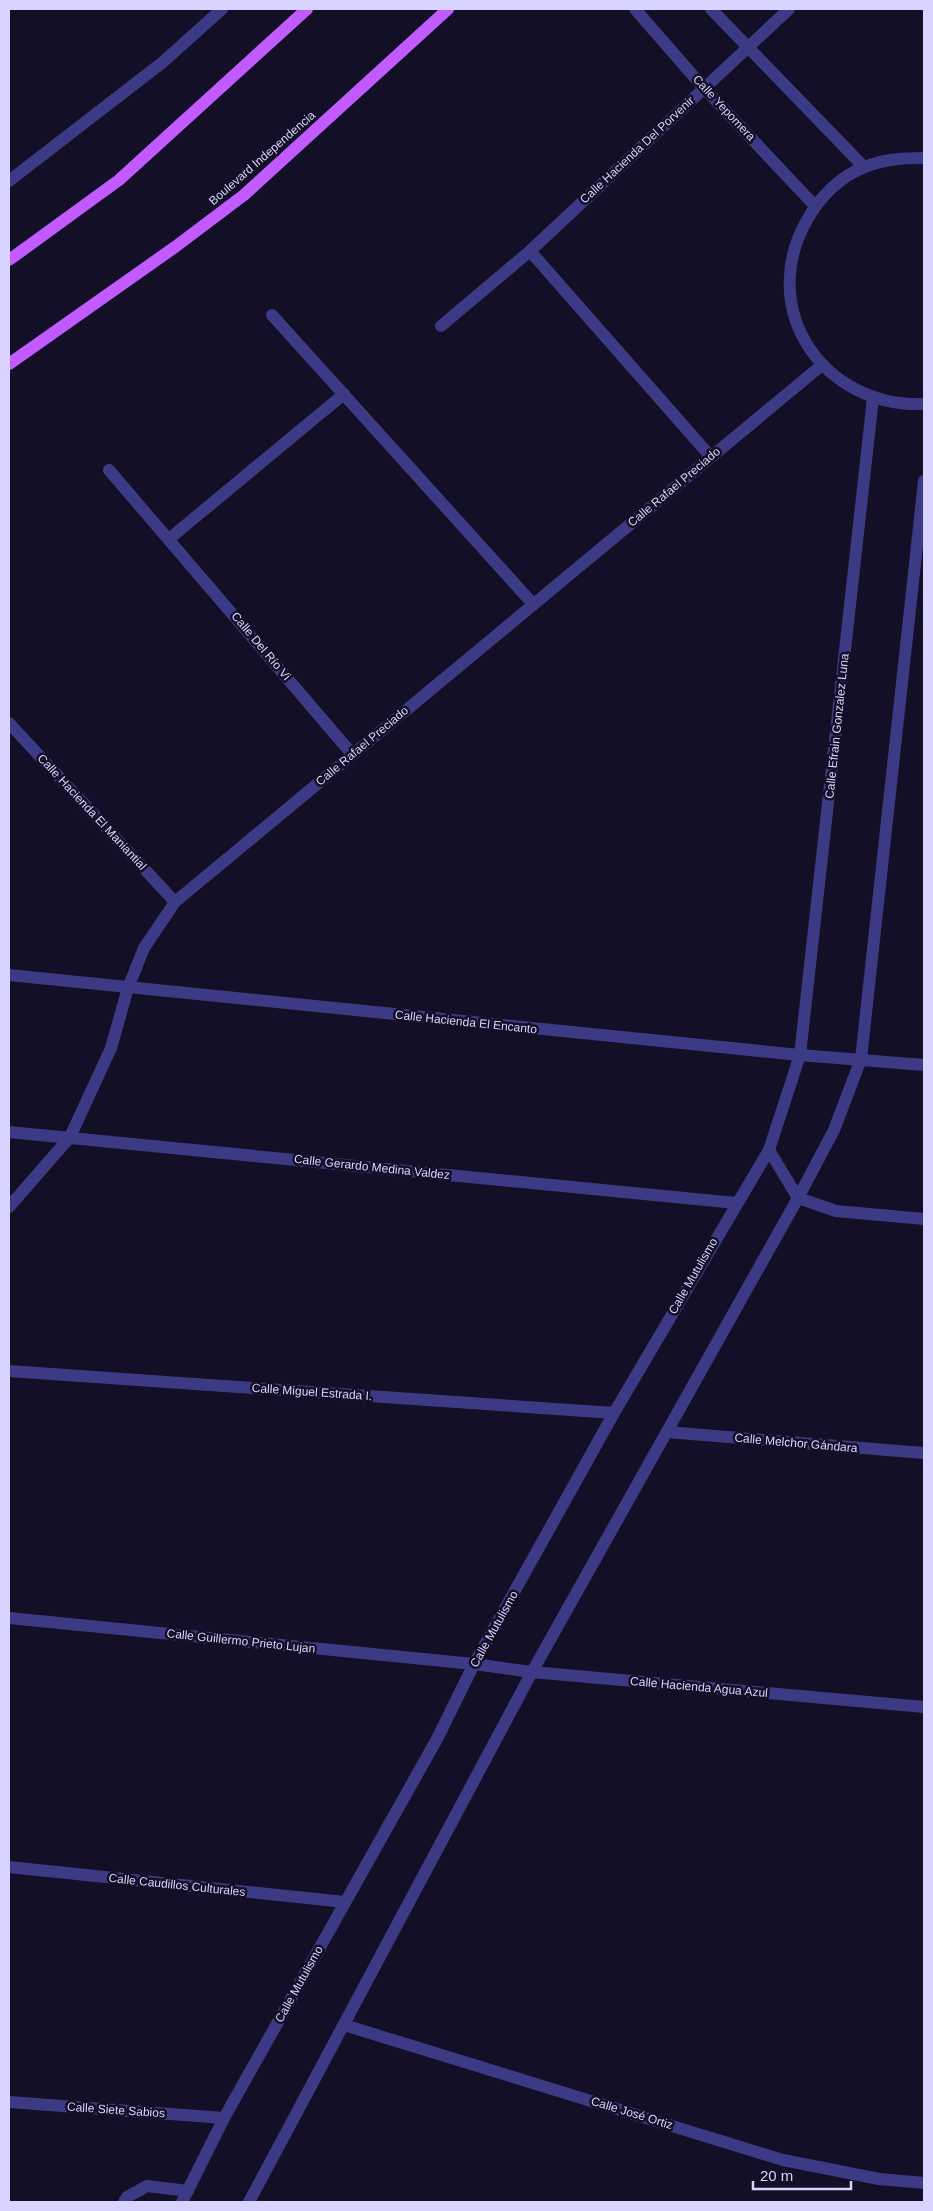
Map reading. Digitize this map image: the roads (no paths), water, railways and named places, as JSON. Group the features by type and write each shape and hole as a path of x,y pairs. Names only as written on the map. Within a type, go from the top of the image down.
{"main road":[{"path":"9,260 119,180 307,9"},
{"name":"Boulevard Independencia","path":"9,364 175,248 244,195 448,9"}],"street":[{"path":"9,181 162,62 222,9"},
{"name":"Calle Yepomera","path":"635,9 814,206"},
{"path":"711,9 864,167"},
{"name":"Calle Hacienda Del Porvenir","path":"441,326 530,251 789,9"},
{"path":"924,158 895,158 864,167 837,184 814,206 798,236 790,269 791,304 802,336 822,365 845,385 873,398 903,405 924,404"},
{"path":"530,251 711,457"},
{"path":"272,314 533,604"},
{"name":"Calle Rafael Preciado","path":"9,1207 70,1136 111,1048 128,988 144,948 175,902 822,365"},
{"path":"169,539 344,394"},
{"name":"Calle Efrain Gonzalez Luna","path":"800,1055 873,398"},
{"name":"Calle Del Río Vi","path":"109,470 352,754"},
{"path":"249,2202 532,1672 798,1198 834,1130 862,1059 924,481"},
{"name":"Calle Hacienda El Maniantial","path":"9,723 175,902"},
{"name":"Calle Hacienda El Encanto","path":"9,975 800,1055 924,1065"},
{"name":"Calle Mutulismo","path":"182,2202 224,2118 437,1739 474,1664 614,1413 769,1150 800,1055"},
{"name":"Calle Gerardo Medina Valdez","path":"9,1132 70,1136 736,1204"},
{"path":"769,1150 798,1198 836,1211 924,1219"},
{"name":"Calle Miguel Estrada I.","path":"9,1370 614,1413"},
{"name":"Calle Melchor Gándara","path":"667,1432 924,1453"},
{"name":"Calle Guillermo Prieto Lujan","path":"9,1618 474,1664"},
{"name":"Calle Hacienda Agua Azul","path":"474,1664 532,1672 924,1707"},
{"name":"Calle Caudillos Culturales","path":"9,1867 345,1902"},
{"name":"Calle José Ortiz","path":"344,2025 783,2160 879,2180 924,2183"},
{"name":"Calle Siete Sabios","path":"9,2102 224,2118"},
{"path":"124,2202 127,2197 147,2186 188,2190"}]}
